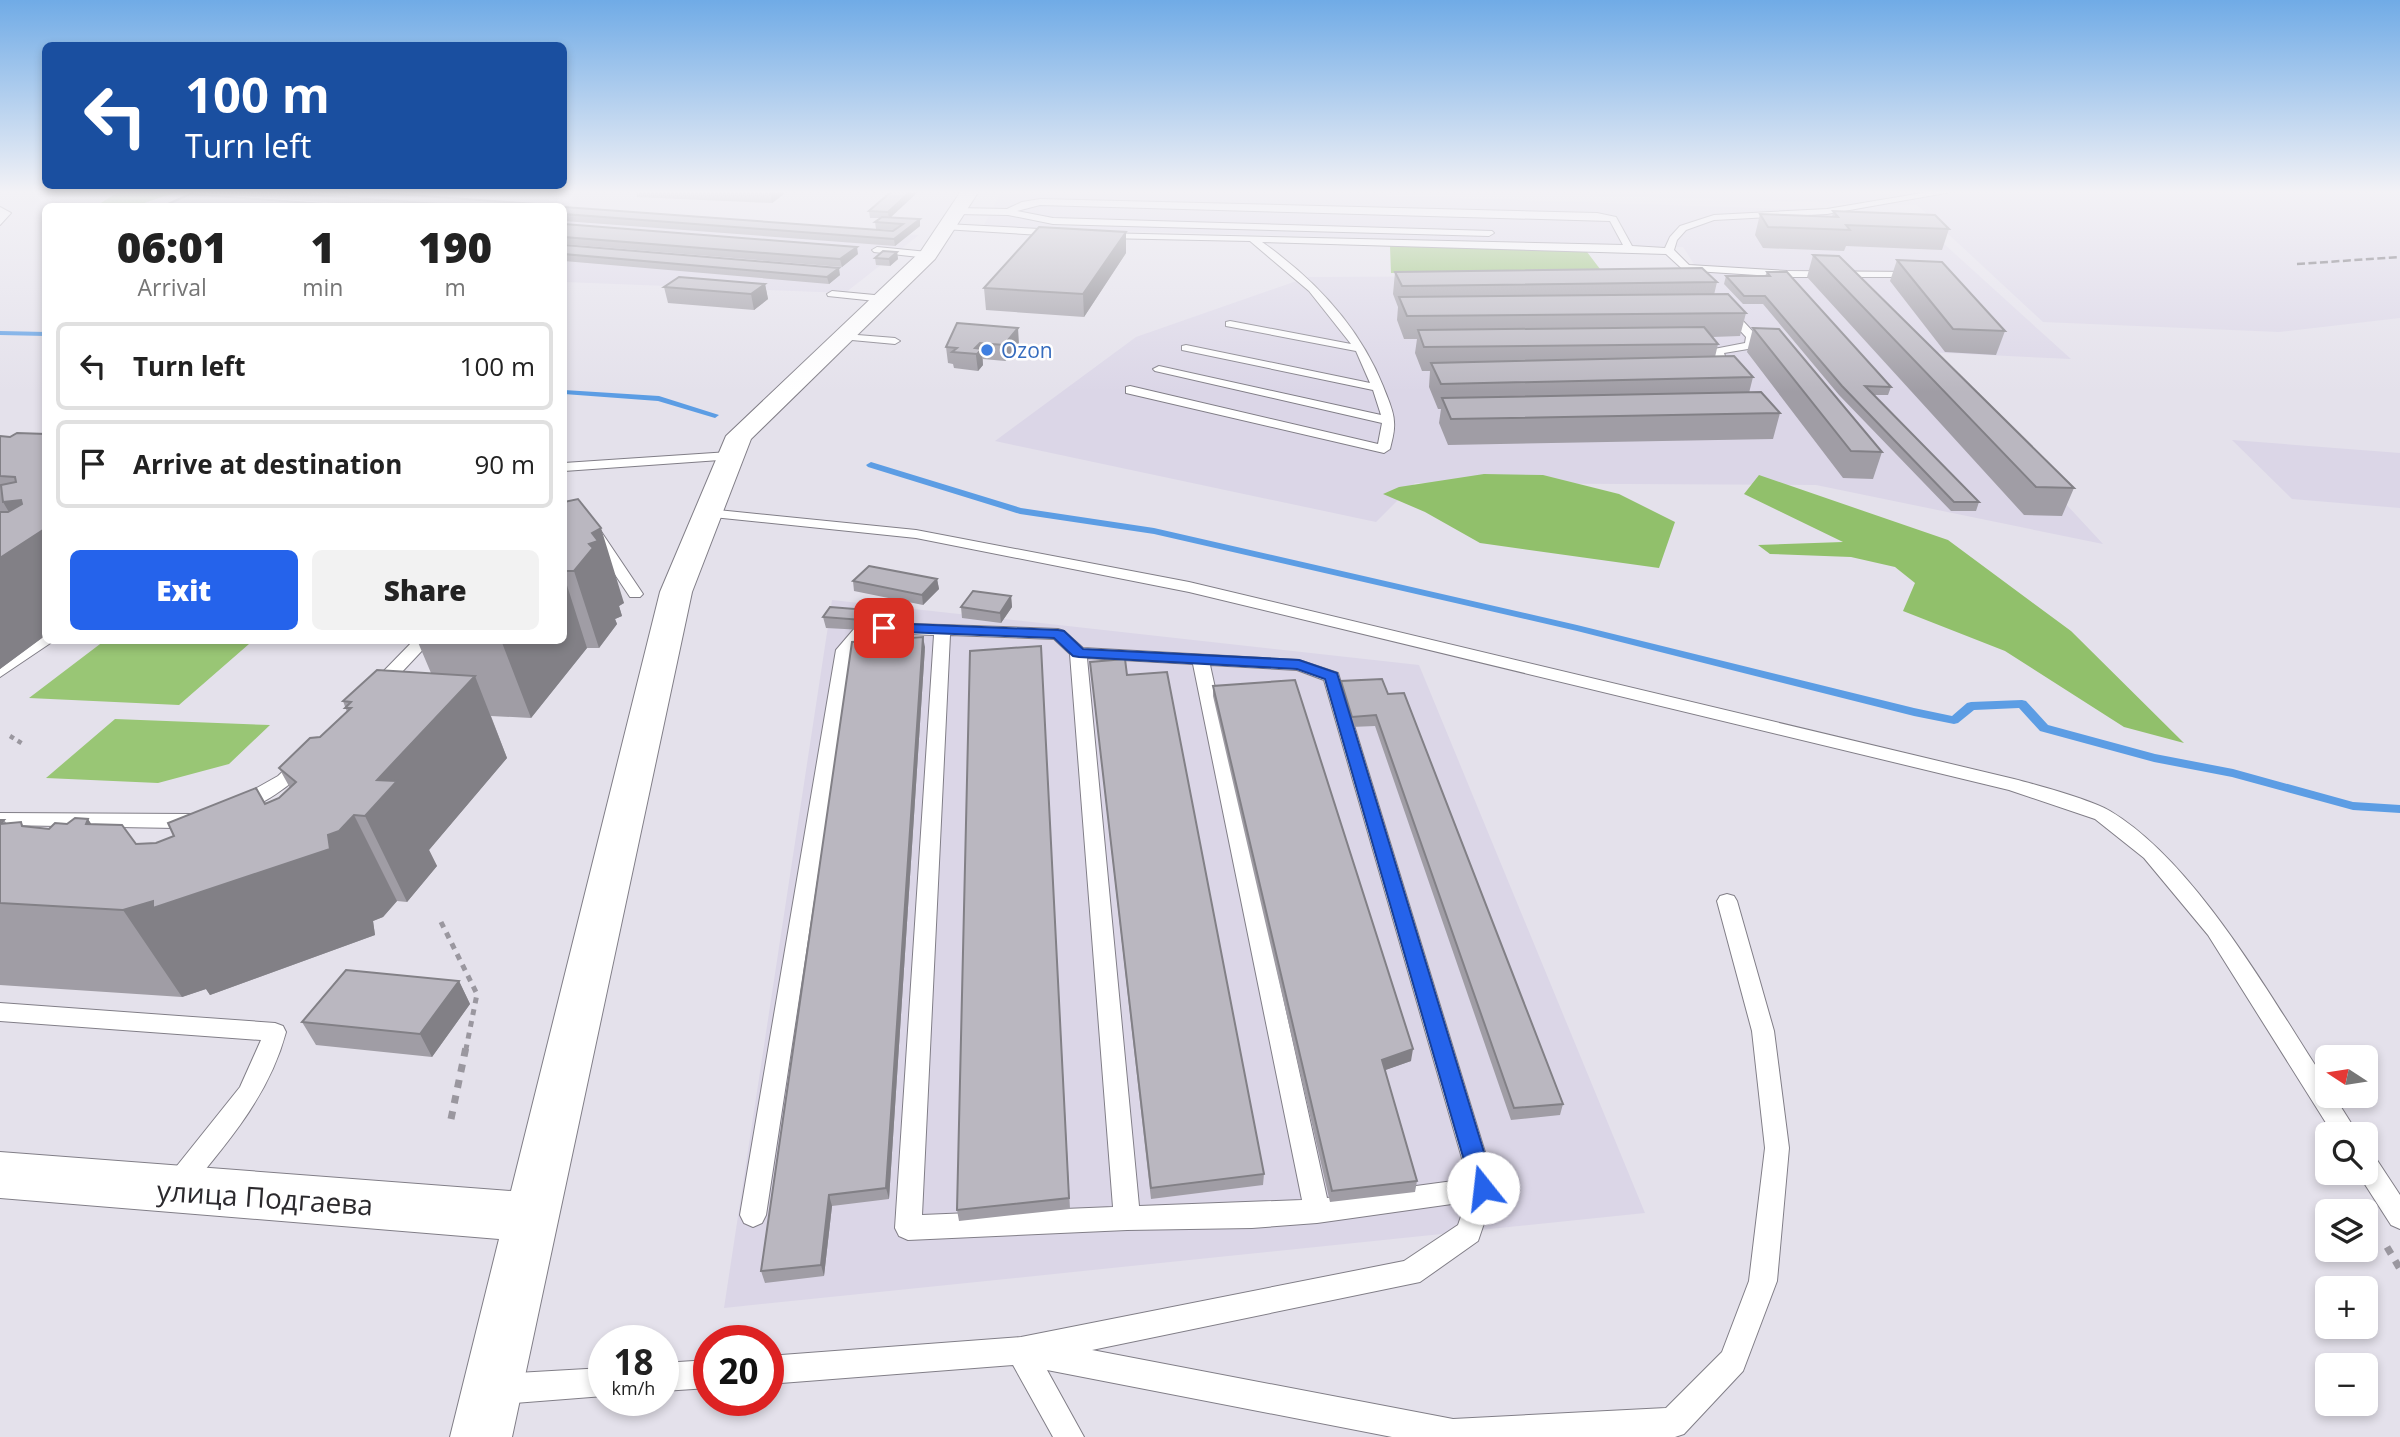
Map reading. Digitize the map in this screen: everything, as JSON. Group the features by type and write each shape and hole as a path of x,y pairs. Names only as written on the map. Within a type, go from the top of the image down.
{"street":[{"path":"481,1437 676,592 739,436 885,299 919,258"},
{"name":"улица Подгаева","path":"0,1175 530,1217"}],"lane":[{"path":"1130,390 1384,449 1388,421 1378,387 1360,349 1317,291 1280,258"},
{"path":"1677,258 1752,336 1750,346 1718,351 1723,367"},
{"path":"1688,268 1787,274 1908,273 1931,276"},
{"path":"832,294 885,299"},
{"path":"1230,324 1360,349"},
{"path":"845,337 895,341"},
{"path":"1186,348 1378,387"},
{"path":"1159,369 1388,421"},
{"path":"567,467 729,456"},
{"path":"708,513 916,534 1189,587 2014,785 2102,815 2151,853 2214,930 2338,1122"},
{"path":"567,524 591,527 635,594"},
{"path":"752,1215 844,650 860,632 884,628 1058,634 1079,653 1299,665 1332,677 1483,1188 1469,1233 1410,1273 1021,1351 784,1369"},
{"path":"942,632 908,1228 1127,1218 1252,1216 1317,1211 1483,1188"},
{"path":"0,672 42,642"},
{"path":"368,697 420,644"},
{"path":"1079,653 1127,1218"},
{"path":"1200,658 1317,1211"},
{"path":"0,819 177,822 218,814 246,804 285,779 313,752"},
{"path":"1021,1351 1459,1435 1673,1423 1733,1361 1763,1281 1777,1148 1763,1031 1727,901"},
{"path":"0,1012 275,1032 270,1056 240,1106 173,1190"},
{"path":"2378,1183 2400,1217"},
{"path":"1021,1351 1069,1437"},
{"path":"494,1390 588,1383"}],"path":[{"path":"10,736 23,744"},
{"path":"441,922 477,994 451,1119"}],"shaded area":[{"path":"567,258 890,258 845,293 567,282"},
{"path":"1690,258 1960,258 2071,359 1925,352 2103,544 1816,485 1415,483 1376,522 995,441 1136,337 1308,277 1701,275"},
{"path":"1974,258 2400,258 2400,318 2279,332 2043,322"},
{"path":"2232,440 2400,453 2400,508 2292,499"},
{"path":"832,600 1419,665 1645,1213 724,1308"}],"green space":[{"path":"1390,258 1592,258 1600,269 1391,273"},
{"path":"1484,474 1543,475 1619,494 1675,522 1659,568 1480,543 1425,512 1383,494 1399,487"},
{"path":"1759,475 1948,540 2071,631 2184,743 2124,727 2005,651 1903,611 1915,583 1895,567 1851,557 1770,554 1758,545 1843,542 1744,494"},
{"path":"100,644 249,644 179,705 29,698"},
{"path":"115,719 270,725 229,764 158,783 46,778"}],"building":[{"path":"610,258 720,258 839,268 827,277"},
{"path":"1011,258 1108,258 1083,294 984,288"},
{"path":"1816,258 1841,258 2074,488 2036,487"},
{"path":"1897,260 1942,262 2005,331 1953,329"},
{"path":"1702,268 1717,282 1402,286 1395,272"},
{"path":"1767,272 1787,272 1891,387 1865,386 1979,502 1954,502 1842,386 1765,296 1744,296 1726,276 1770,276"},
{"path":"679,277 765,284 751,294 664,287"},
{"path":"1728,294 1746,313 1407,316 1399,297"},
{"path":"957,323 1018,328 1004,345 980,343 975,348 982,349 977,354 952,352 957,348 946,347"},
{"path":"1704,327 1718,344 1424,347 1418,330"},
{"path":"1753,328 1779,329 1882,452 1851,451"},
{"path":"1734,356 1753,377 1441,384 1431,363"},
{"path":"1761,392 1780,413 1451,419 1442,398"},
{"path":"17,433 42,434 42,531 0,558 0,512 8,512 22,504 21,500 3,502 1,485 16,482 15,477 0,476 0,436 10,437"},
{"path":"578,499 601,528 592,533 598,541 589,544 593,548 574,571 567,571 567,501"},
{"path":"869,566 937,579 922,595 853,581"},
{"path":"973,591 1011,596 1000,613 961,607"},
{"path":"830,607 868,610 862,620 823,617"},
{"path":"923,637 886,1188 829,1195 821,1265 761,1271 852,642"},
{"path":"1041,646 1069,1198 957,1210 970,651"},
{"path":"1125,659 1127,675 1167,672 1264,1174 1151,1188 1090,662"},
{"path":"377,670 475,676 377,780 397,781 365,816 354,815 339,831 328,835 330,849 153,908 153,901 123,910 0,903 0,824 21,822 22,826 49,829 55,823 67,824 75,818 88,819 86,824 122,825 136,844 156,843 174,836 168,823 256,788 265,804 279,798 296,782 279,768 310,738 320,737 351,708 345,708 351,702 343,701"},
{"path":"1382,679 1388,694 1404,693 1563,1104 1514,1108 1376,715 1352,717 1341,681"},
{"path":"1295,680 1413,1049 1382,1060 1417,1181 1332,1191 1213,686"},
{"path":"346,970 459,981 420,1034 302,1022"}],"waterway":[{"path":"0,333 42,334"},
{"path":"567,392 659,399 715,415"},
{"path":"871,465 1020,511 1154,531 1577,628 1914,712 1954,720 1971,706 2022,704 2044,728 2154,758 2233,773 2353,806 2400,809"}],"railway":[{"path":"2297,264 2384,258"}],"place":[{"name":"Ozon","path":"987,350"}],"route":[{"path":"884,628 1058,634 1079,653 1299,665 1332,677 1483,1188"}]}
